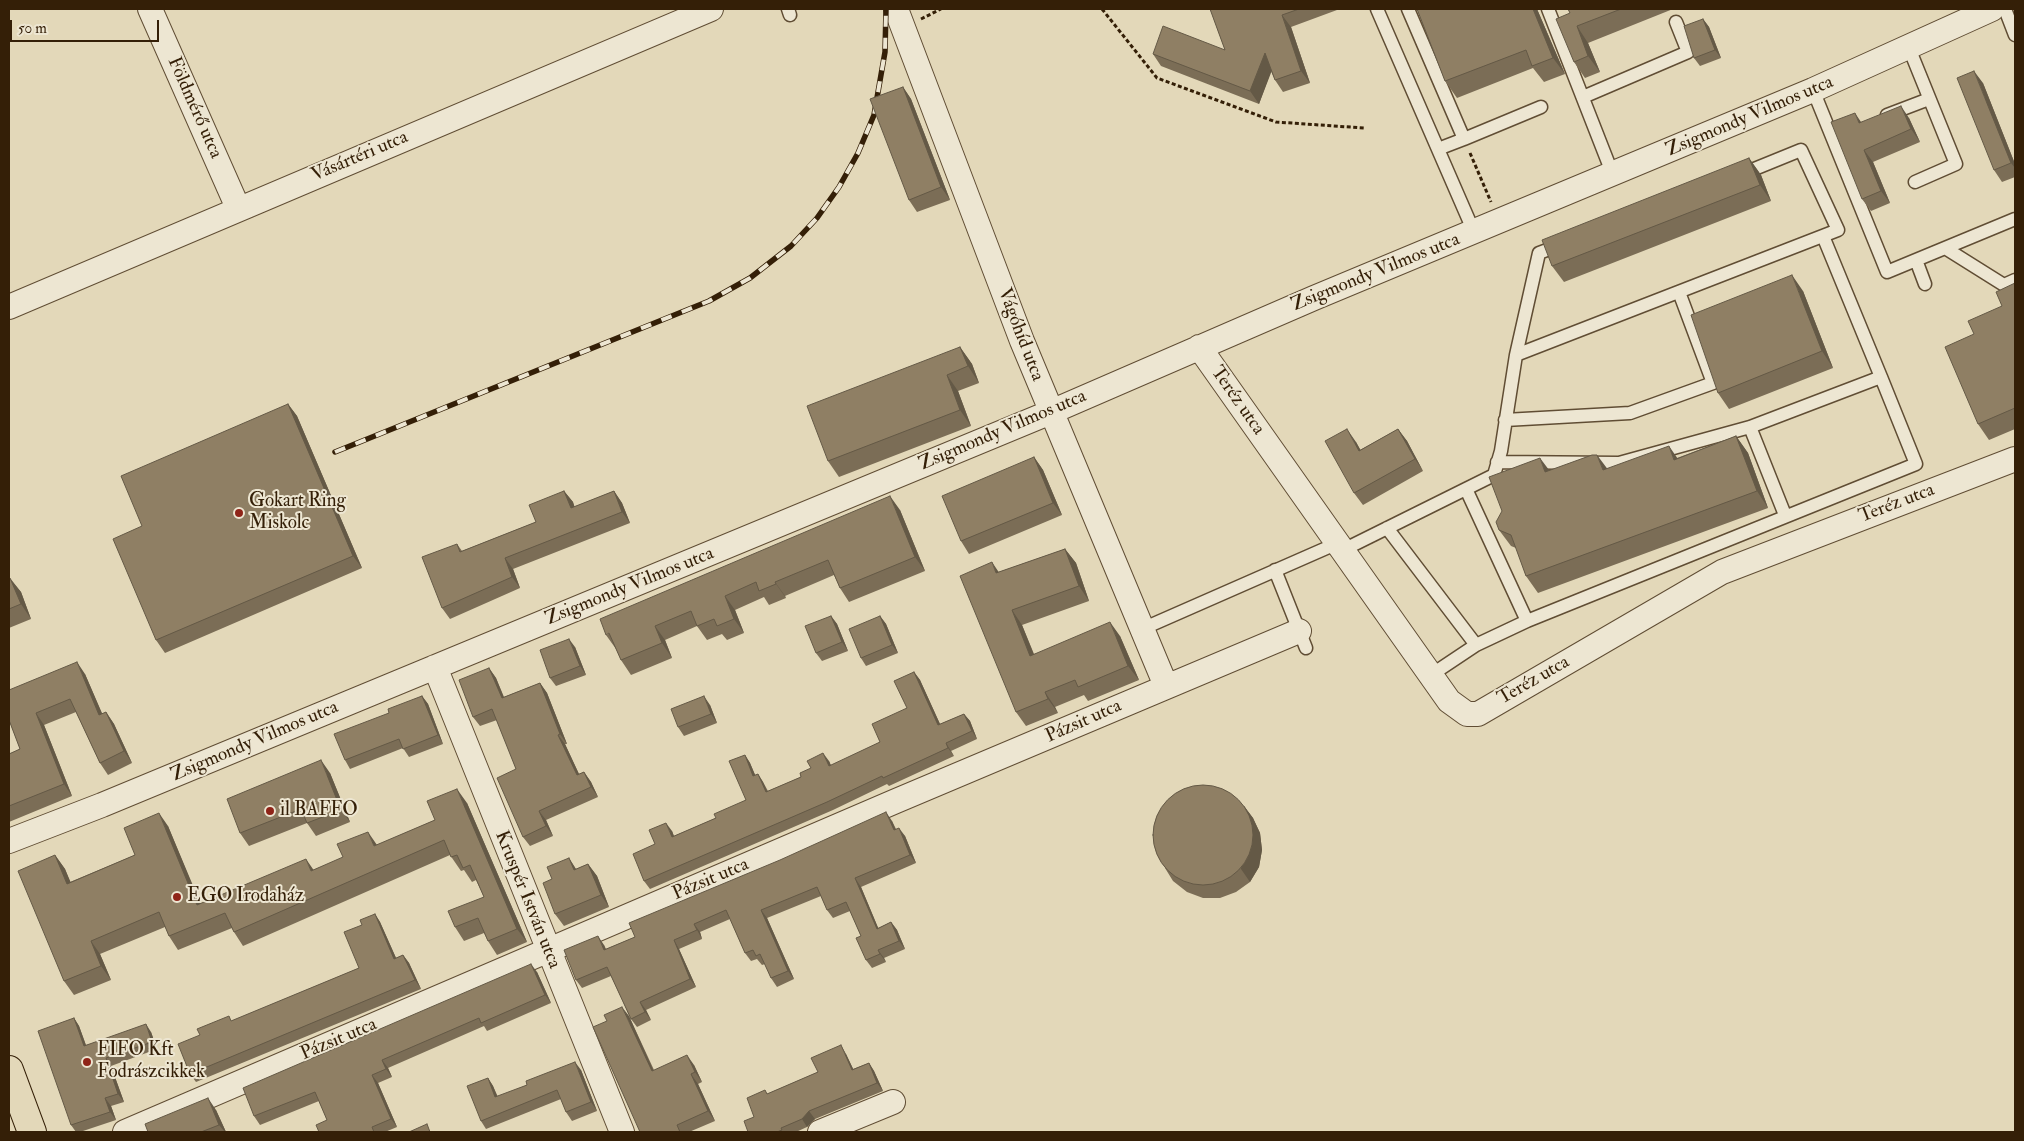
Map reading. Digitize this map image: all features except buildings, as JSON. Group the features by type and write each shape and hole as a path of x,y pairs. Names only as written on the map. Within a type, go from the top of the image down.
{"main road":[{"path":"9,1070 32,1132"}],"street":[{"name":"Földmérő utca","path":"150,9 238,208"},
{"name":"Vásártéri utca","path":"9,307 238,208 712,9"},
{"name":"Vágóhíd utca","path":"896,9 1050,412 1166,686"},
{"name":"Zsigmondy Vilmos utca","path":"9,841 111,802 1050,412 1199,347 1813,90 1992,9"},
{"name":"Teréz utca","path":"1199,347 1449,701 1467,714 1478,714 1722,572 2015,459"},
{"name":"Pázsit utca","path":"124,1132 1166,686 1302,639"},
{"name":"Kruspér István utca","path":"435,667 622,1132"},
{"path":"820,1132 893,1102"}],"lane":[{"path":"1377,9 1474,232"},
{"path":"1408,9 1464,139"},
{"path":"1548,9 1613,175"},
{"path":"2005,9 2015,35"},
{"path":"1583,96 1688,52 1676,22"},
{"path":"1909,48 1956,164 1915,182"},
{"path":"1813,90 1887,272 2015,218"},
{"path":"1874,120 1928,98"},
{"path":"1438,150 1541,107"},
{"path":"1516,354 1838,230 1802,150 1729,179"},
{"path":"1431,675 1476,645 1527,621 1785,515 1916,464 1823,236"},
{"path":"1142,629 1275,570 1341,547 1387,528 1494,475 1516,354 1539,253 1575,239"},
{"path":"1945,248 2004,285 2015,280"},
{"path":"1916,260 1925,284"},
{"path":"1505,420 1630,413 1713,383 1679,292"},
{"path":"1497,462 1618,463 1750,427 1880,377"},
{"path":"1750,427 1785,515"},
{"path":"1466,488 1527,621"},
{"path":"1387,528 1476,645"},
{"path":"1275,570 1302,639"}],"path":[{"path":"1102,9 1157,78 1276,122 1364,128"},
{"path":"1464,139 1500,222"}],"railway":[{"path":"335,452 709,301 750,278 791,246 817,218 839,187 858,153 874,115 885,52 886,9"}],"place":[{"name":"Gokart Ring Miskolc","path":"239,513"},
{"name":"il BAFFO","path":"270,811"},
{"name":"EGO Irodaház","path":"177,897"},
{"name":"FIFO Kft Fodrászcikkek","path":"87,1062"}]}
